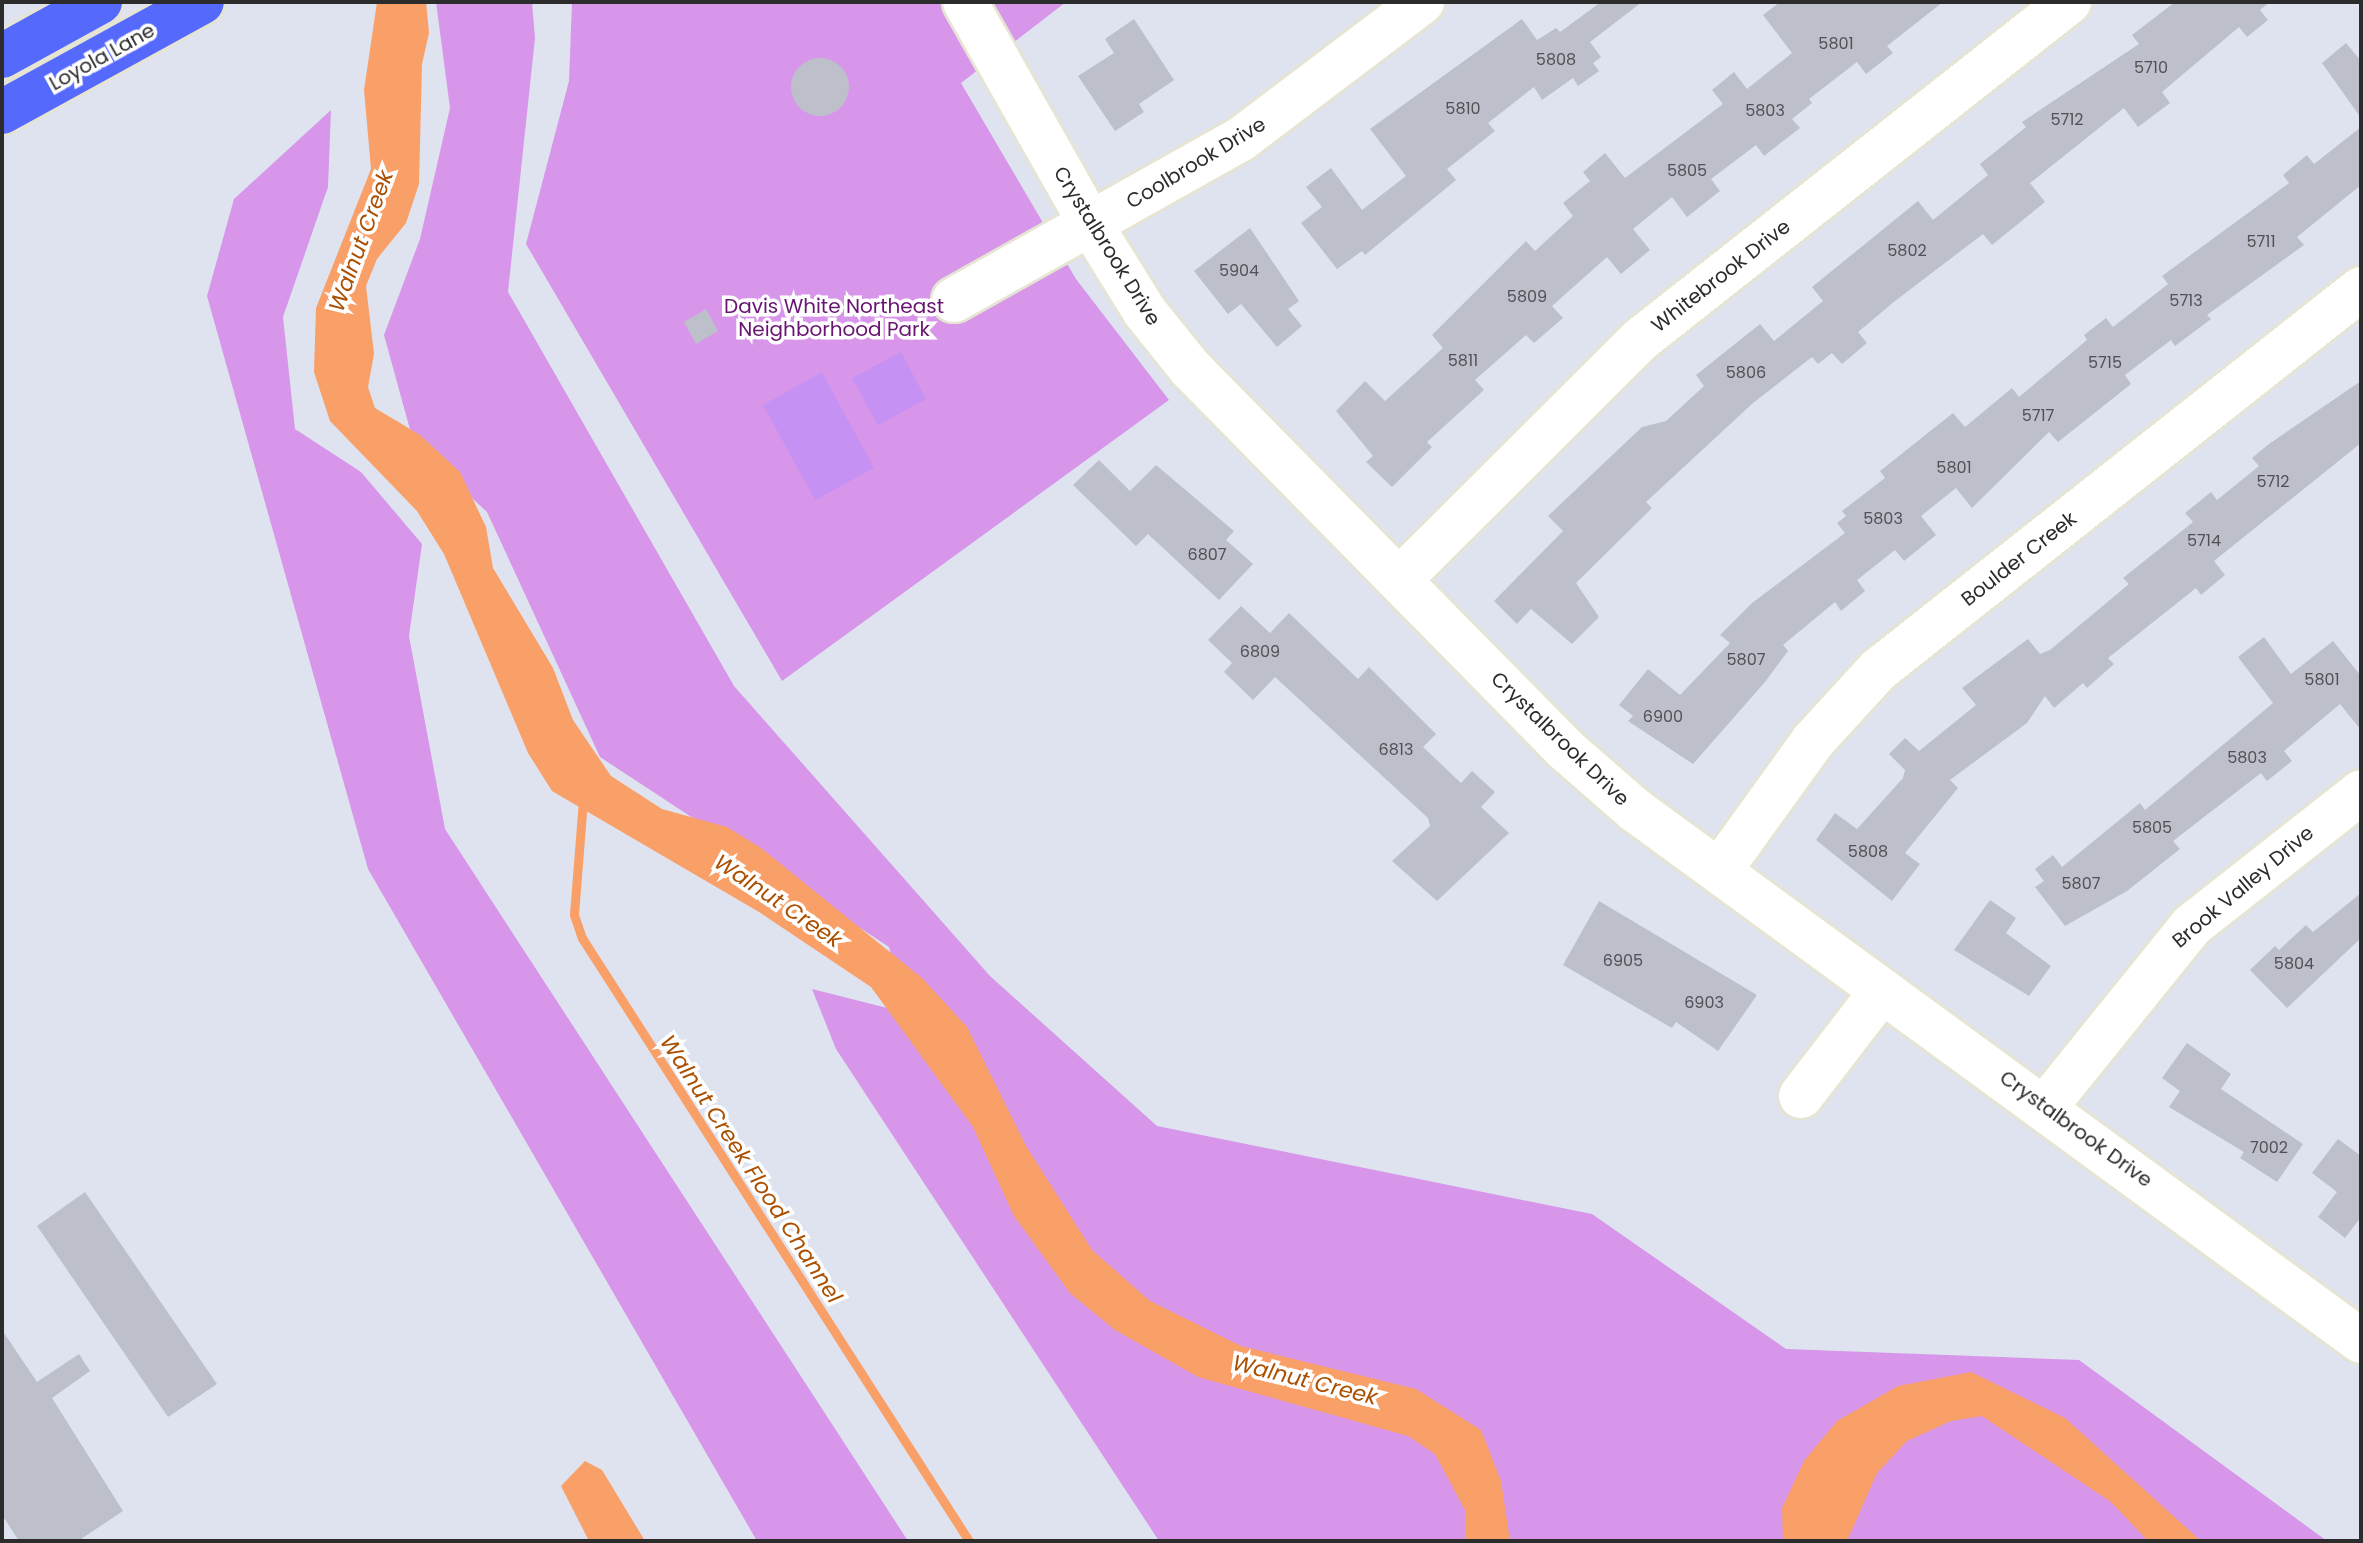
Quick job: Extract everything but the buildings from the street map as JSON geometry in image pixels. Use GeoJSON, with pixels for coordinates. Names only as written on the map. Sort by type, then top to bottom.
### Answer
{"type":"FeatureCollection","features":[{"type":"Feature","properties":{"kind":"main road"},"geometry":{"type":"LineString","coordinates":[[2,56],[100,2]]}},
{"type":"Feature","properties":{"kind":"main road","name":"Loyola Lane"},"geometry":{"type":"LineString","coordinates":[[2,112],[158,13],[202,2]]}},
{"type":"Feature","properties":{"kind":"street","name":"Crystalbrook Drive"},"geometry":{"type":"LineString","coordinates":[[965,2],[1091,225],[1145,312],[1190,368],[1565,749],[1635,810],[1882,991],[2046,1106],[2361,1341]]}},
{"type":"Feature","properties":{"kind":"street","name":"Coolbrook Drive"},"geometry":{"type":"LineString","coordinates":[[954,300],[1241,139],[1422,2]]}},
{"type":"Feature","properties":{"kind":"street","name":"Whitebrook Drive"},"geometry":{"type":"LineString","coordinates":[[1399,580],[1641,339],[2069,2]]}},
{"type":"Feature","properties":{"kind":"street","name":"Boulder Creek"},"geometry":{"type":"LineString","coordinates":[[1720,870],[1820,731],[1878,670],[2361,289]]}},
{"type":"Feature","properties":{"kind":"street","name":"Brook Valley Drive"},"geometry":{"type":"LineString","coordinates":[[2046,1106],[2191,926],[2361,792]]}},
{"type":"Feature","properties":{"kind":"street"},"geometry":{"type":"LineString","coordinates":[[1801,1096],[1882,991]]}},
{"type":"Feature","properties":{"kind":"green space"},"geometry":{"type":"Polygon","coordinates":[[[436,2],[532,2],[535,38],[508,292],[734,686],[990,976],[1157,1126],[1592,1214],[1786,1349],[2079,1360],[2327,1541],[1159,1541],[836,1049],[812,989],[907,1013],[889,947],[600,757],[487,512],[414,444],[384,335],[420,239],[450,108],[436,2]]]}},
{"type":"Feature","properties":{"kind":"green space","name":"Davis White Northeast Neighborhood Park"},"geometry":{"type":"Polygon","coordinates":[[[572,2],[1066,2],[961,83],[1076,279],[1169,400],[782,681],[526,244],[569,81],[572,2]]]}},
{"type":"Feature","properties":{"kind":"green space"},"geometry":{"type":"Polygon","coordinates":[[[331,110],[328,187],[283,317],[295,429],[361,472],[422,544],[409,636],[445,829],[908,1541],[757,1541],[368,869],[207,296],[234,199],[331,110]]]}},
{"type":"Feature","properties":{"kind":"shaded area"},"geometry":{"type":"Polygon","coordinates":[[[901,352],[926,399],[878,425],[852,378],[901,352]]]}},
{"type":"Feature","properties":{"kind":"shaded area"},"geometry":{"type":"Polygon","coordinates":[[[822,372],[874,468],[815,500],[763,405],[822,372]]]}},
{"type":"Feature","properties":{"kind":"water","name":"Walnut Creek"},"geometry":{"type":"Polygon","coordinates":[[[377,2],[426,2],[429,33],[422,64],[419,184],[406,223],[377,259],[366,286],[374,354],[368,387],[375,408],[420,435],[460,472],[486,527],[493,568],[553,668],[573,720],[611,776],[662,809],[727,827],[761,848],[922,978],[967,1027],[1026,1146],[1092,1250],[1150,1301],[1241,1346],[1416,1389],[1481,1430],[1501,1481],[1510,1541],[1466,1541],[1466,1512],[1435,1454],[1408,1436],[1198,1377],[1115,1330],[1070,1293],[1014,1216],[973,1127],[871,987],[759,912],[552,791],[528,753],[444,554],[417,511],[330,421],[314,372],[316,308],[371,169],[364,90],[377,2]]]}},
{"type":"Feature","properties":{"kind":"water"},"geometry":{"type":"Polygon","coordinates":[[[1971,1372],[2065,1418],[2201,1541],[2148,1541],[2111,1502],[1982,1416],[1951,1421],[1907,1441],[1877,1473],[1847,1541],[1783,1541],[1782,1508],[1804,1461],[1837,1421],[1898,1386],[1971,1372]]]}},
{"type":"Feature","properties":{"kind":"water"},"geometry":{"type":"Polygon","coordinates":[[[585,1461],[602,1470],[645,1541],[589,1541],[561,1486],[585,1461]]]}},
{"type":"Feature","properties":{"kind":"waterway","name":"Walnut Creek Flood Channel"},"geometry":{"type":"LineString","coordinates":[[583,800],[574,915],[582,938],[969,1541]]}}]}
